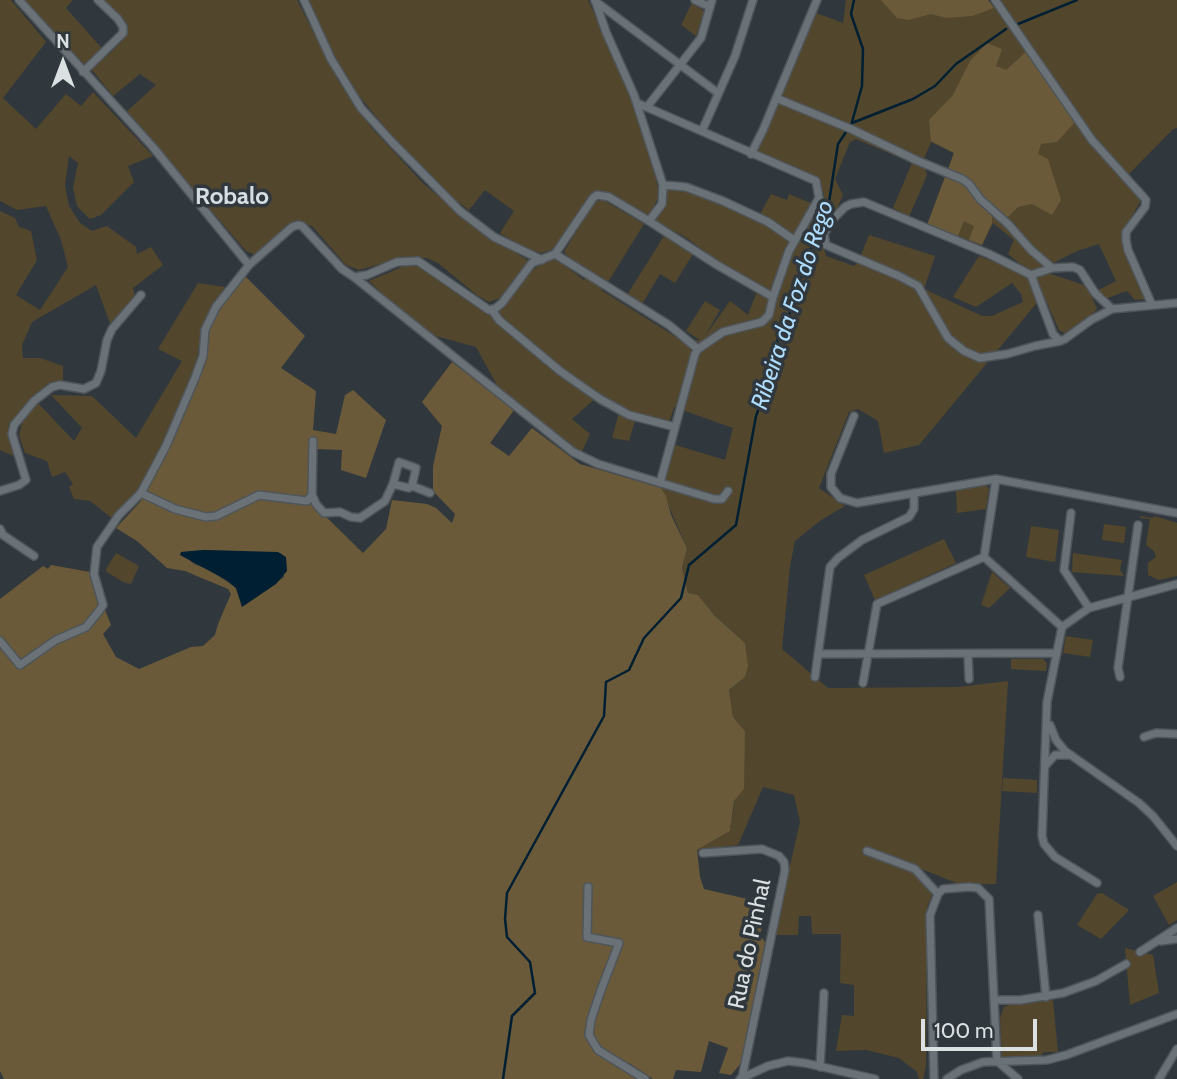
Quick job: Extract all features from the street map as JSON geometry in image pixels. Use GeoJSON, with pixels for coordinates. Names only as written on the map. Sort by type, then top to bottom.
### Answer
{"type":"FeatureCollection","features":[{"type":"Feature","properties":{"kind":"street"},"geometry":{"type":"LineString","coordinates":[[19,0],[152,146],[249,265]]}},
{"type":"Feature","properties":{"kind":"street"},"geometry":{"type":"LineString","coordinates":[[83,72],[123,33],[118,19],[98,0]]}},
{"type":"Feature","properties":{"kind":"street"},"geometry":{"type":"LineString","coordinates":[[304,0],[331,59],[362,108],[385,134],[460,211],[494,237],[542,260]]}},
{"type":"Feature","properties":{"kind":"street"},"geometry":{"type":"LineString","coordinates":[[647,107],[701,38],[711,4],[695,0]]}},
{"type":"Feature","properties":{"kind":"street"},"geometry":{"type":"LineString","coordinates":[[702,131],[741,40],[754,0]]}},
{"type":"Feature","properties":{"kind":"street"},"geometry":{"type":"LineString","coordinates":[[751,154],[817,0]]}},
{"type":"Feature","properties":{"kind":"street"},"geometry":{"type":"LineString","coordinates":[[995,0],[1092,140],[1146,200],[1145,207],[1126,232],[1126,240],[1152,305]]}},
{"type":"Feature","properties":{"kind":"street"},"geometry":{"type":"LineString","coordinates":[[595,1],[718,93]]}},
{"type":"Feature","properties":{"kind":"street"},"geometry":{"type":"LineString","coordinates":[[595,1],[637,103],[663,185],[662,204],[649,221]]}},
{"type":"Feature","properties":{"kind":"street"},"geometry":{"type":"LineString","coordinates":[[776,99],[962,179],[1052,268]]}},
{"type":"Feature","properties":{"kind":"street"},"geometry":{"type":"LineString","coordinates":[[637,103],[812,179],[818,184],[819,198],[794,240],[781,269],[769,315],[762,323],[723,332],[698,349],[688,374],[660,483]]}},
{"type":"Feature","properties":{"kind":"street"},"geometry":{"type":"LineString","coordinates":[[663,185],[686,187],[723,201],[768,222],[794,240]]}},
{"type":"Feature","properties":{"kind":"street"},"geometry":{"type":"LineString","coordinates":[[492,310],[502,303],[533,263],[555,254],[597,195],[609,197],[717,265],[773,296]]}},
{"type":"Feature","properties":{"kind":"street"},"geometry":{"type":"LineString","coordinates":[[1060,341],[1053,334],[1031,275],[989,254],[864,202],[845,207],[832,219],[824,234],[826,245],[918,286],[948,338],[973,356],[991,357],[1060,341],[1101,313],[1112,309],[1177,303]]}},
{"type":"Feature","properties":{"kind":"street"},"geometry":{"type":"LineString","coordinates":[[0,641],[20,665],[56,640],[86,627],[99,611],[103,605],[94,574],[97,547],[119,515],[141,493],[166,446],[186,403],[202,356],[205,330],[216,307],[249,265],[285,232],[298,225],[306,229],[335,262],[354,278],[573,452],[598,464],[714,499],[722,499],[728,491]]}},
{"type":"Feature","properties":{"kind":"street"},"geometry":{"type":"LineString","coordinates":[[555,254],[669,325],[698,349]]}},
{"type":"Feature","properties":{"kind":"street"},"geometry":{"type":"LineString","coordinates":[[354,278],[397,262],[418,261],[481,306],[492,310],[499,320],[560,372],[600,399],[629,415],[675,427]]}},
{"type":"Feature","properties":{"kind":"street"},"geometry":{"type":"LineString","coordinates":[[1031,275],[1052,268],[1073,267],[1080,270],[1095,293],[1112,309]]}},
{"type":"Feature","properties":{"kind":"street"},"geometry":{"type":"LineString","coordinates":[[0,491],[26,480],[12,434],[14,425],[34,401],[52,387],[60,385],[85,389],[96,383],[112,329],[141,295]]}},
{"type":"Feature","properties":{"kind":"street"},"geometry":{"type":"LineString","coordinates":[[854,416],[831,474],[831,487],[840,498],[857,503],[996,479],[1177,513]]}},
{"type":"Feature","properties":{"kind":"street"},"geometry":{"type":"LineString","coordinates":[[313,442],[312,495],[324,513],[340,512],[360,518],[385,501],[399,462],[416,468],[412,486],[430,493]]}},
{"type":"Feature","properties":{"kind":"street"},"geometry":{"type":"LineString","coordinates":[[984,557],[996,479]]}},
{"type":"Feature","properties":{"kind":"street"},"geometry":{"type":"LineString","coordinates":[[393,484],[409,488]]}},
{"type":"Feature","properties":{"kind":"street"},"geometry":{"type":"LineString","coordinates":[[141,493],[174,509],[206,517],[216,516],[259,495],[302,502],[312,495]]}},
{"type":"Feature","properties":{"kind":"street"},"geometry":{"type":"LineString","coordinates":[[815,677],[830,566],[862,540],[911,516],[914,493]]}},
{"type":"Feature","properties":{"kind":"street"},"geometry":{"type":"LineString","coordinates":[[1071,513],[1064,570],[1089,608]]}},
{"type":"Feature","properties":{"kind":"street"},"geometry":{"type":"LineString","coordinates":[[1120,677],[1118,668],[1138,524]]}},
{"type":"Feature","properties":{"kind":"street"},"geometry":{"type":"LineString","coordinates":[[0,529],[34,556]]}},
{"type":"Feature","properties":{"kind":"street"},"geometry":{"type":"LineString","coordinates":[[984,557],[1062,627]]}},
{"type":"Feature","properties":{"kind":"street"},"geometry":{"type":"LineString","coordinates":[[863,684],[877,604],[984,557]]}},
{"type":"Feature","properties":{"kind":"street"},"geometry":{"type":"LineString","coordinates":[[1097,883],[1055,857],[1044,844],[1041,827],[1047,702],[1062,627],[1089,608],[1177,584]]}},
{"type":"Feature","properties":{"kind":"street"},"geometry":{"type":"LineString","coordinates":[[818,654],[1057,653]]}},
{"type":"Feature","properties":{"kind":"street"},"geometry":{"type":"LineString","coordinates":[[968,654],[969,679]]}},
{"type":"Feature","properties":{"kind":"street"},"geometry":{"type":"LineString","coordinates":[[1048,717],[1056,740],[1072,755],[1139,803],[1177,846]]}},
{"type":"Feature","properties":{"kind":"street"},"geometry":{"type":"LineString","coordinates":[[1144,737],[1152,733],[1177,734]]}},
{"type":"Feature","properties":{"kind":"street"},"geometry":{"type":"LineString","coordinates":[[1045,769],[1055,755],[1072,755]]}},
{"type":"Feature","properties":{"kind":"street"},"geometry":{"type":"LineString","coordinates":[[1165,830],[1177,838]]}},
{"type":"Feature","properties":{"kind":"street","name":"Rua do Pinhal"},"geometry":{"type":"LineString","coordinates":[[702,853],[762,849],[784,862],[785,870],[740,1078]]}},
{"type":"Feature","properties":{"kind":"street"},"geometry":{"type":"LineString","coordinates":[[867,851],[915,869],[938,894]]}},
{"type":"Feature","properties":{"kind":"street"},"geometry":{"type":"LineString","coordinates":[[588,887],[587,937],[619,943],[629,939]]}},
{"type":"Feature","properties":{"kind":"street"},"geometry":{"type":"LineString","coordinates":[[934,1079],[930,915],[938,894],[954,887],[978,888],[989,899],[997,1061],[1018,1079]]}},
{"type":"Feature","properties":{"kind":"street"},"geometry":{"type":"LineString","coordinates":[[1038,915],[1045,997]]}},
{"type":"Feature","properties":{"kind":"street"},"geometry":{"type":"LineString","coordinates":[[1140,952],[1177,928]]}},
{"type":"Feature","properties":{"kind":"street"},"geometry":{"type":"LineString","coordinates":[[1153,944],[1177,939]]}},
{"type":"Feature","properties":{"kind":"street"},"geometry":{"type":"LineString","coordinates":[[619,943],[601,990],[589,1035],[598,1050],[645,1079]]}},
{"type":"Feature","properties":{"kind":"street"},"geometry":{"type":"LineString","coordinates":[[994,1000],[1045,997],[1081,987],[1126,964]]}},
{"type":"Feature","properties":{"kind":"street"},"geometry":{"type":"LineString","coordinates":[[820,1067],[824,993]]}},
{"type":"Feature","properties":{"kind":"street"},"geometry":{"type":"LineString","coordinates":[[947,1079],[974,1065],[1066,1055],[1177,1014]]}},
{"type":"Feature","properties":{"kind":"street"},"geometry":{"type":"LineString","coordinates":[[1159,1079],[1177,1049]]}},
{"type":"Feature","properties":{"kind":"street","name":"Rua do Pinhal"},"geometry":{"type":"LineString","coordinates":[[740,1078],[780,1062],[797,1062],[875,1079]]}},
{"type":"Feature","properties":{"kind":"shaded area"},"geometry":{"type":"Polygon","coordinates":[[[0,0],[11,0],[46,42],[3,98],[36,129],[66,94],[81,106],[93,92],[153,156],[128,166],[134,182],[101,215],[90,219],[77,206],[73,188],[78,163],[69,156],[65,185],[69,206],[80,223],[92,231],[107,226],[136,247],[137,254],[151,247],[163,265],[133,288],[135,297],[111,326],[96,285],[32,322],[22,345],[23,358],[40,358],[63,366],[63,381],[48,383],[9,423],[8,432],[16,457],[0,450],[0,211],[15,218],[19,227],[31,231],[37,260],[16,295],[40,310],[68,267],[61,240],[46,206],[17,210],[0,201],[0,0]]]}},
{"type":"Feature","properties":{"kind":"shaded area"},"geometry":{"type":"Polygon","coordinates":[[[24,0],[73,0],[66,8],[108,55],[122,41],[125,29],[104,0],[297,0],[338,80],[370,126],[423,183],[477,229],[529,261],[500,298],[489,302],[438,263],[427,258],[406,257],[359,270],[346,265],[312,226],[299,223],[255,255],[246,251],[126,112],[156,85],[140,74],[113,96],[93,71],[66,47],[24,0]]]}},
{"type":"Feature","properties":{"kind":"shaded area"},"geometry":{"type":"Polygon","coordinates":[[[307,0],[588,0],[627,84],[653,163],[659,195],[652,212],[646,215],[597,192],[589,196],[557,248],[541,253],[520,246],[500,233],[514,211],[485,190],[469,210],[446,193],[399,144],[349,84],[307,0]]]}},
{"type":"Feature","properties":{"kind":"shaded area"},"geometry":{"type":"Polygon","coordinates":[[[846,0],[988,0],[1033,56],[1116,171],[1141,200],[1124,230],[1147,299],[1135,300],[1127,291],[1105,299],[1096,291],[1116,281],[1099,244],[1077,251],[1045,267],[1051,274],[1087,286],[1097,309],[1076,330],[1066,334],[1059,330],[1035,276],[1008,254],[1014,240],[993,223],[982,245],[927,225],[954,153],[931,142],[923,161],[927,175],[909,217],[893,208],[912,163],[856,139],[850,142],[835,179],[843,195],[822,242],[826,256],[854,266],[869,235],[935,256],[924,289],[982,316],[992,316],[1023,302],[1021,294],[1012,283],[976,307],[953,297],[979,256],[1025,274],[1040,299],[919,445],[884,453],[878,421],[858,409],[849,412],[819,488],[845,506],[821,520],[795,541],[790,566],[782,649],[828,688],[959,687],[1008,681],[996,884],[959,884],[866,847],[863,853],[916,873],[932,895],[927,908],[926,1066],[923,1079],[919,1079],[917,1072],[899,1058],[866,1050],[836,1051],[842,1015],[854,1016],[854,985],[840,983],[841,934],[812,934],[811,916],[799,916],[798,935],[774,935],[800,822],[794,795],[763,787],[738,845],[697,850],[730,831],[745,731],[733,717],[729,690],[745,677],[745,643],[715,616],[698,595],[688,593],[682,568],[687,548],[661,488],[672,444],[725,460],[733,428],[674,407],[669,423],[637,414],[629,441],[612,438],[620,409],[597,397],[572,419],[590,434],[581,454],[563,444],[497,385],[476,347],[436,336],[403,313],[369,281],[409,264],[430,270],[489,309],[502,304],[525,275],[546,261],[556,259],[584,280],[592,272],[574,262],[564,252],[594,201],[605,201],[644,224],[601,290],[684,342],[700,340],[686,331],[705,301],[720,310],[705,336],[730,301],[748,315],[759,286],[717,261],[687,238],[655,221],[667,200],[663,179],[758,218],[771,194],[787,200],[789,194],[818,206],[824,195],[820,182],[755,154],[816,13],[843,23],[846,0]]]}},
{"type":"Feature","properties":{"kind":"shaded area"},"geometry":{"type":"Polygon","coordinates":[[[881,0],[988,0],[994,8],[972,16],[946,18],[931,14],[909,20],[897,18],[881,0]]]}},
{"type":"Feature","properties":{"kind":"shaded area"},"geometry":{"type":"Polygon","coordinates":[[[999,0],[1177,0],[1177,128],[1128,175],[1095,140],[999,0]]]}},
{"type":"Feature","properties":{"kind":"shaded area"},"geometry":{"type":"Polygon","coordinates":[[[692,3],[704,11],[696,36],[681,25],[692,3]]]}},
{"type":"Feature","properties":{"kind":"shaded area"},"geometry":{"type":"Polygon","coordinates":[[[987,43],[1002,49],[996,66],[1006,70],[1028,50],[1076,121],[1057,142],[1041,144],[1038,154],[1048,159],[1061,200],[1052,215],[1032,204],[1018,207],[1008,217],[992,215],[992,223],[982,245],[969,240],[974,226],[964,221],[958,236],[927,225],[954,153],[931,141],[929,120],[953,95],[970,61],[987,43]]]}},
{"type":"Feature","properties":{"kind":"shaded area"},"geometry":{"type":"Polygon","coordinates":[[[664,236],[693,254],[675,283],[660,274],[642,304],[627,295],[664,236]]]}},
{"type":"Feature","properties":{"kind":"shaded area"},"geometry":{"type":"Polygon","coordinates":[[[245,276],[305,336],[281,368],[316,391],[313,430],[336,434],[345,395],[353,390],[386,420],[366,478],[341,470],[342,450],[316,449],[313,504],[363,553],[386,529],[392,500],[427,504],[436,508],[452,523],[455,514],[433,491],[433,466],[442,426],[422,402],[452,362],[514,410],[490,443],[509,456],[532,428],[580,464],[661,488],[687,548],[682,568],[688,593],[698,595],[715,616],[745,643],[748,666],[745,677],[729,690],[733,717],[745,731],[744,789],[734,801],[730,831],[697,850],[704,889],[769,904],[760,935],[765,942],[742,1062],[731,1075],[719,1073],[728,1048],[709,1041],[701,1072],[676,1070],[673,1079],[653,1079],[629,1063],[624,1070],[637,1079],[4,1079],[0,1071],[0,599],[43,566],[48,569],[51,565],[90,572],[111,625],[103,634],[116,657],[139,669],[191,647],[203,646],[215,635],[231,594],[228,589],[185,571],[167,568],[137,541],[116,528],[140,502],[159,469],[203,370],[210,329],[219,308],[245,276]],[[204,550],[181,552],[194,564],[212,571],[236,588],[243,606],[284,577],[281,553],[204,550]]]}},
{"type":"Feature","properties":{"kind":"shaded area"},"geometry":{"type":"Polygon","coordinates":[[[198,283],[225,287],[201,328],[196,368],[165,444],[134,497],[113,519],[90,501],[74,499],[69,487],[73,484],[65,472],[52,477],[47,461],[25,453],[19,435],[22,423],[36,401],[74,441],[82,428],[51,395],[92,396],[136,438],[182,361],[158,349],[198,283]]]}},
{"type":"Feature","properties":{"kind":"shaded area"},"geometry":{"type":"Polygon","coordinates":[[[984,485],[989,488],[986,509],[957,513],[956,490],[984,485]]]}},
{"type":"Feature","properties":{"kind":"shaded area"},"geometry":{"type":"Polygon","coordinates":[[[1140,516],[1154,516],[1177,523],[1177,576],[1159,580],[1148,575],[1148,563],[1156,557],[1154,551],[1146,545],[1150,519],[1140,516]]]}},
{"type":"Feature","properties":{"kind":"shaded area"},"geometry":{"type":"Polygon","coordinates":[[[1104,524],[1126,527],[1124,543],[1102,540],[1104,524]]]}},
{"type":"Feature","properties":{"kind":"shaded area"},"geometry":{"type":"Polygon","coordinates":[[[1031,526],[1059,530],[1055,562],[1026,557],[1031,526]]]}},
{"type":"Feature","properties":{"kind":"shaded area"},"geometry":{"type":"Polygon","coordinates":[[[944,539],[956,563],[875,600],[864,575],[944,539]]]}},
{"type":"Feature","properties":{"kind":"shaded area"},"geometry":{"type":"Polygon","coordinates":[[[116,553],[139,566],[131,584],[107,572],[106,569],[116,553]]]}},
{"type":"Feature","properties":{"kind":"shaded area"},"geometry":{"type":"Polygon","coordinates":[[[1073,553],[1122,560],[1120,570],[1124,576],[1072,572],[1073,553]]]}},
{"type":"Feature","properties":{"kind":"shaded area"},"geometry":{"type":"Polygon","coordinates":[[[992,572],[1010,588],[989,608],[981,605],[992,572]]]}},
{"type":"Feature","properties":{"kind":"shaded area"},"geometry":{"type":"Polygon","coordinates":[[[1066,636],[1093,640],[1090,657],[1063,653],[1066,636]]]}},
{"type":"Feature","properties":{"kind":"shaded area"},"geometry":{"type":"Polygon","coordinates":[[[1011,659],[1043,659],[1047,663],[1046,671],[1011,669],[1011,659]]]}},
{"type":"Feature","properties":{"kind":"shaded area"},"geometry":{"type":"Polygon","coordinates":[[[1003,778],[1037,780],[1037,793],[1002,791],[1003,778]]]}},
{"type":"Feature","properties":{"kind":"shaded area"},"geometry":{"type":"Polygon","coordinates":[[[1177,882],[1177,920],[1169,925],[1153,896],[1177,882]]]}},
{"type":"Feature","properties":{"kind":"shaded area"},"geometry":{"type":"Polygon","coordinates":[[[1102,893],[1129,910],[1101,939],[1077,925],[1097,894],[1102,893]]]}},
{"type":"Feature","properties":{"kind":"shaded area"},"geometry":{"type":"Polygon","coordinates":[[[1125,948],[1153,955],[1159,993],[1130,1005],[1125,948]]]}},
{"type":"Feature","properties":{"kind":"shaded area"},"geometry":{"type":"Polygon","coordinates":[[[1053,1000],[1058,1052],[1044,1052],[1040,1056],[1002,1057],[1000,1018],[1004,1007],[1053,1000]]]}},
{"type":"Feature","properties":{"kind":"water"},"geometry":{"type":"Polygon","coordinates":[[[181,552],[278,552],[286,557],[287,571],[276,584],[242,607],[236,588],[228,581],[180,555],[181,552]]]}},
{"type":"Feature","properties":{"kind":"waterway"},"geometry":{"type":"LineString","coordinates":[[852,122],[862,86],[863,49],[851,14],[854,0]]}},
{"type":"Feature","properties":{"kind":"waterway","name":"Ribeira da Foz do Rego"},"geometry":{"type":"LineString","coordinates":[[1018,24],[1077,0]]}},
{"type":"Feature","properties":{"kind":"waterway","name":"Ribeira da Foz do Rego"},"geometry":{"type":"LineString","coordinates":[[503,1079],[512,1016],[535,993],[530,962],[507,937],[507,893],[604,716],[606,682],[629,670],[644,638],[681,598],[689,565],[736,525],[756,416],[772,375],[778,338],[795,302],[804,263],[827,215],[838,144],[852,123],[913,99],[935,86],[956,64],[1006,29]]}},
{"type":"Feature","properties":{"kind":"district","name":"Robalo"},"geometry":{"type":"Point","coordinates":[232,197]}}]}
